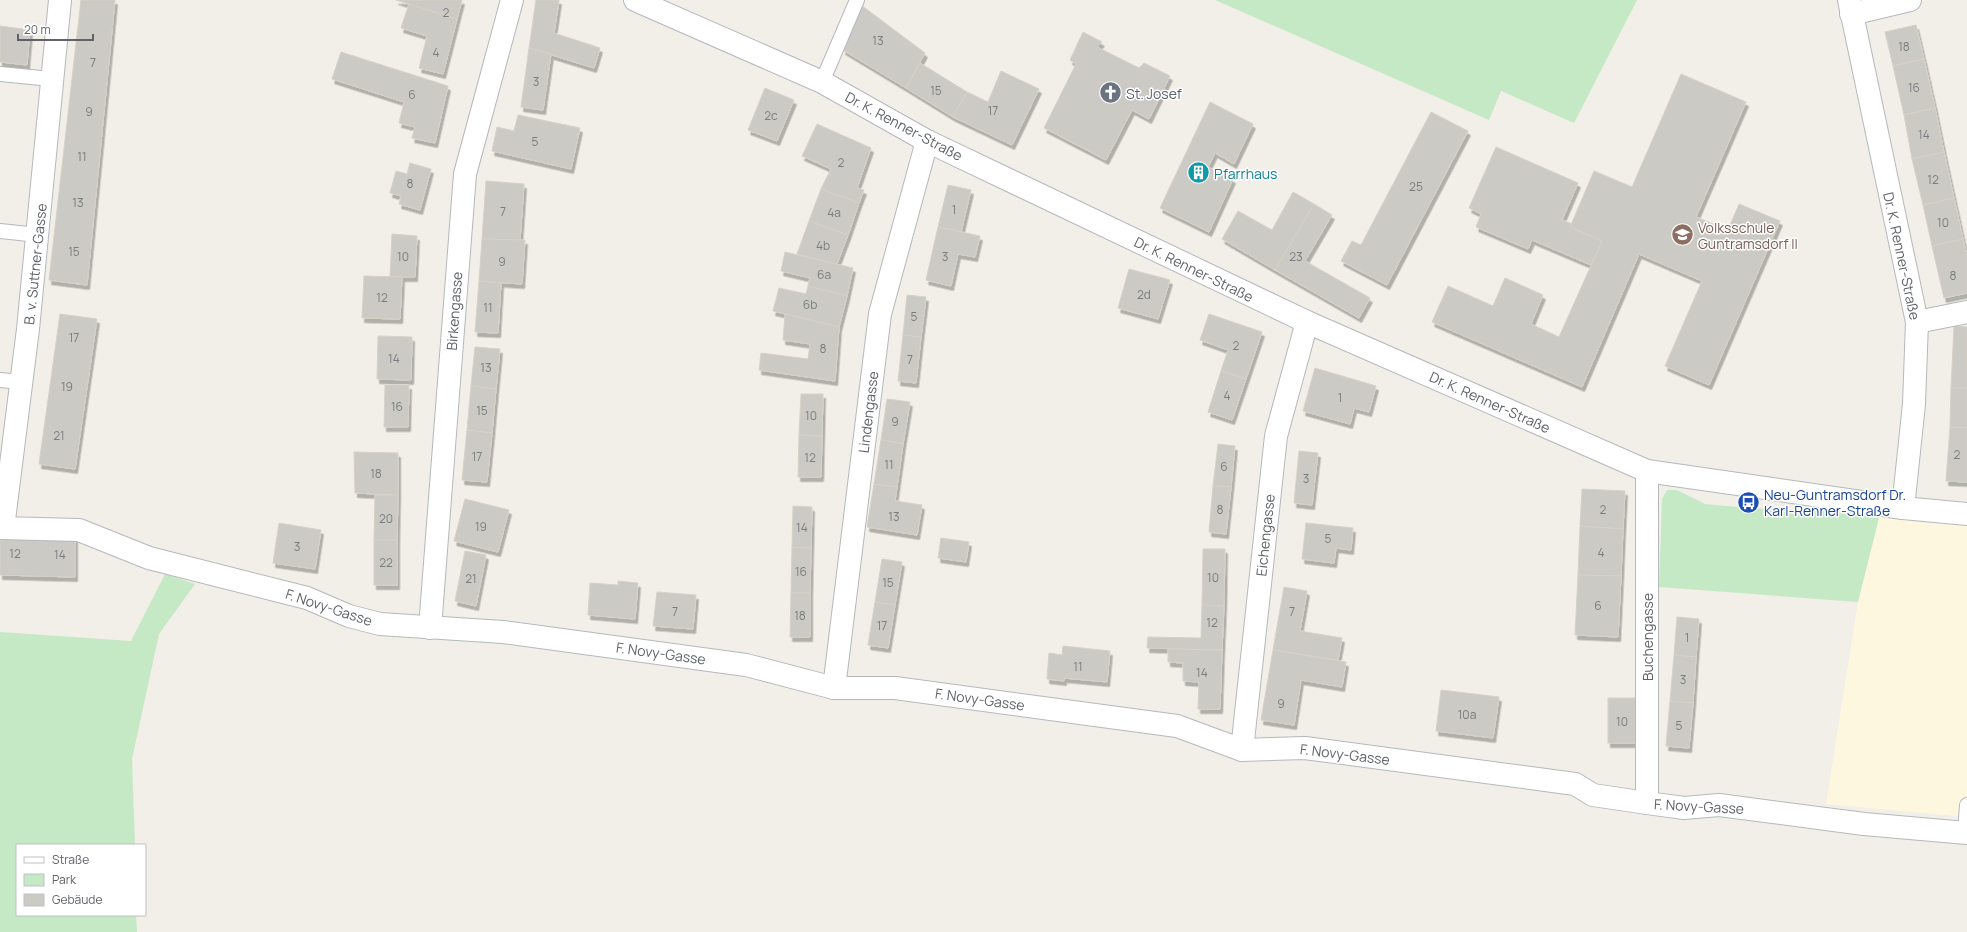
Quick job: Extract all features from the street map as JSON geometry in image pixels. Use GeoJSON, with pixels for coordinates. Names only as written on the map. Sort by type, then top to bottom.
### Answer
{"type":"FeatureCollection","features":[{"type":"Feature","properties":{"kind":"street","name":"B. v. Suttner-Gasse"},"geometry":{"type":"LineString","coordinates":[[1,528],[10,381],[38,235],[51,79],[60,0]]}},
{"type":"Feature","properties":{"kind":"street","name":"Birkengasse"},"geometry":{"type":"LineString","coordinates":[[430,628],[465,174],[512,0]]}},
{"type":"Feature","properties":{"kind":"street","name":"Dr. K. Renner-Straße"},"geometry":{"type":"LineString","coordinates":[[635,0],[822,82],[927,141],[1307,322],[1647,471],[1903,508],[1914,404],[1917,322],[1850,7]]}},
{"type":"Feature","properties":{"kind":"street"},"geometry":{"type":"LineString","coordinates":[[1850,7],[1910,0]]}},
{"type":"Feature","properties":{"kind":"street","name":"Lindengasse"},"geometry":{"type":"LineString","coordinates":[[834,688],[880,314],[927,141]]}},
{"type":"Feature","properties":{"kind":"street"},"geometry":{"type":"LineString","coordinates":[[1917,322],[1967,312]]}},
{"type":"Feature","properties":{"kind":"street","name":"Eichengasse"},"geometry":{"type":"LineString","coordinates":[[1242,750],[1276,436],[1307,322]]}},
{"type":"Feature","properties":{"kind":"street","name":"Buchengasse"},"geometry":{"type":"LineString","coordinates":[[1647,471],[1647,803]]}},
{"type":"Feature","properties":{"kind":"street"},"geometry":{"type":"LineString","coordinates":[[1903,508],[1967,514]]}},
{"type":"Feature","properties":{"kind":"street","name":"F. Novy-Gasse"},"geometry":{"type":"LineString","coordinates":[[1,528],[79,530],[149,558],[307,598],[349,616],[380,624],[504,632],[746,665],[834,688],[895,688],[1177,726],[1242,750],[1312,749],[1575,784],[1593,794],[1684,808],[1720,805],[1864,824],[1966,833]]}},
{"type":"Feature","properties":{"kind":"lane"},"geometry":{"type":"LineString","coordinates":[[822,82],[856,0]]}},
{"type":"Feature","properties":{"kind":"lane"},"geometry":{"type":"LineString","coordinates":[[0,74],[51,79]]}},
{"type":"Feature","properties":{"kind":"lane"},"geometry":{"type":"LineString","coordinates":[[0,231],[38,235]]}},
{"type":"Feature","properties":{"kind":"lane"},"geometry":{"type":"LineString","coordinates":[[1966,833],[1967,805]]}},
{"type":"Feature","properties":{"kind":"shaded area"},"geometry":{"type":"Polygon","coordinates":[[[1880,514],[1967,524],[1967,817],[1826,804],[1858,602],[1880,514]]]}},
{"type":"Feature","properties":{"kind":"green space"},"geometry":{"type":"Polygon","coordinates":[[[1215,0],[1637,0],[1574,123],[1501,91],[1489,120],[1215,0]]]}},
{"type":"Feature","properties":{"kind":"green space"},"geometry":{"type":"Polygon","coordinates":[[[1667,490],[1676,490],[1705,504],[1748,508],[1880,514],[1858,602],[1659,587],[1662,499],[1667,490]]]}},
{"type":"Feature","properties":{"kind":"green space"},"geometry":{"type":"Polygon","coordinates":[[[165,574],[195,584],[159,634],[132,759],[135,844],[16,844],[16,916],[136,916],[137,932],[0,932],[0,632],[131,641],[165,574]]]}},
{"type":"Feature","properties":{"kind":"building"},"geometry":{"type":"Polygon","coordinates":[[[81,0],[115,0],[87,285],[49,280],[81,0]]]}},
{"type":"Feature","properties":{"kind":"building"},"geometry":{"type":"Polygon","coordinates":[[[396,0],[462,0],[457,19],[396,0]]]}},
{"type":"Feature","properties":{"kind":"building"},"geometry":{"type":"Polygon","coordinates":[[[536,0],[559,0],[554,33],[600,48],[594,68],[529,48],[536,0]]]}},
{"type":"Feature","properties":{"kind":"building"},"geometry":{"type":"Polygon","coordinates":[[[409,4],[457,19],[443,74],[419,68],[427,36],[401,28],[409,4]]]}},
{"type":"Feature","properties":{"kind":"building"},"geometry":{"type":"Polygon","coordinates":[[[861,5],[925,53],[906,88],[843,50],[861,5]]]}},
{"type":"Feature","properties":{"kind":"building"},"geometry":{"type":"Polygon","coordinates":[[[1916,25],[1924,59],[1893,66],[1885,32],[1916,25]]]}},
{"type":"Feature","properties":{"kind":"building"},"geometry":{"type":"Polygon","coordinates":[[[0,26],[30,30],[27,65],[0,62],[0,26]]]}},
{"type":"Feature","properties":{"kind":"building","name":"St. Josef"},"geometry":{"type":"Polygon","coordinates":[[[1083,32],[1102,42],[1097,47],[1139,68],[1144,63],[1170,76],[1149,119],[1132,110],[1106,160],[1044,128],[1076,64],[1070,60],[1083,32]]]}},
{"type":"Feature","properties":{"kind":"building"},"geometry":{"type":"Polygon","coordinates":[[[529,48],[551,54],[543,110],[521,107],[529,48]]]}},
{"type":"Feature","properties":{"kind":"building"},"geometry":{"type":"Polygon","coordinates":[[[341,52],[448,86],[435,143],[412,138],[415,127],[399,123],[404,102],[332,79],[341,52]]]}},
{"type":"Feature","properties":{"kind":"building"},"geometry":{"type":"Polygon","coordinates":[[[1924,59],[1935,108],[1904,115],[1893,66],[1924,59]]]}},
{"type":"Feature","properties":{"kind":"building"},"geometry":{"type":"Polygon","coordinates":[[[920,63],[967,92],[953,117],[906,88],[920,63]]]}},
{"type":"Feature","properties":{"kind":"building"},"geometry":{"type":"Polygon","coordinates":[[[1001,71],[1039,89],[1012,145],[953,117],[967,92],[988,102],[1001,71]]]}},
{"type":"Feature","properties":{"kind":"building","name":"Volksschule Guntramsdorf II"},"geometry":{"type":"Polygon","coordinates":[[[1681,74],[1746,102],[1696,217],[1728,230],[1739,204],[1780,221],[1709,385],[1665,366],[1702,281],[1639,254],[1582,387],[1432,322],[1448,286],[1493,306],[1505,278],[1543,295],[1531,324],[1559,337],[1602,241],[1570,227],[1594,171],[1632,187],[1681,74]]]}},
{"type":"Feature","properties":{"kind":"building"},"geometry":{"type":"Polygon","coordinates":[[[765,88],[794,100],[777,141],[748,130],[765,88]]]}},
{"type":"Feature","properties":{"kind":"building","name":"Pfarrhaus"},"geometry":{"type":"Polygon","coordinates":[[[1210,102],[1253,124],[1234,164],[1215,153],[1208,167],[1233,179],[1209,232],[1160,208],[1210,102]]]}},
{"type":"Feature","properties":{"kind":"building"},"geometry":{"type":"Polygon","coordinates":[[[1935,108],[1944,152],[1912,159],[1904,115],[1935,108]]]}},
{"type":"Feature","properties":{"kind":"building"},"geometry":{"type":"Polygon","coordinates":[[[1431,112],[1468,131],[1387,285],[1341,261],[1352,241],[1361,245],[1431,112]]]}},
{"type":"Feature","properties":{"kind":"building"},"geometry":{"type":"Polygon","coordinates":[[[518,115],[580,128],[571,169],[492,151],[497,127],[514,131],[518,115]]]}},
{"type":"Feature","properties":{"kind":"building"},"geometry":{"type":"Polygon","coordinates":[[[817,124],[871,148],[857,188],[864,190],[859,203],[821,189],[831,169],[802,156],[817,124]]]}},
{"type":"Feature","properties":{"kind":"building"},"geometry":{"type":"Polygon","coordinates":[[[1496,147],[1578,183],[1562,220],[1572,224],[1570,227],[1602,241],[1591,265],[1532,240],[1528,249],[1476,227],[1481,214],[1469,208],[1496,147]]]}},
{"type":"Feature","properties":{"kind":"building"},"geometry":{"type":"Polygon","coordinates":[[[1944,152],[1954,198],[1923,205],[1912,159],[1944,152]]]}},
{"type":"Feature","properties":{"kind":"building"},"geometry":{"type":"Polygon","coordinates":[[[410,163],[431,169],[420,210],[399,204],[401,196],[390,193],[396,171],[407,174],[410,163]]]}},
{"type":"Feature","properties":{"kind":"building"},"geometry":{"type":"Polygon","coordinates":[[[486,181],[524,184],[520,240],[482,239],[486,181]]]}},
{"type":"Feature","properties":{"kind":"building"},"geometry":{"type":"Polygon","coordinates":[[[948,185],[971,190],[961,232],[938,227],[948,185]]]}},
{"type":"Feature","properties":{"kind":"building"},"geometry":{"type":"Polygon","coordinates":[[[821,189],[859,203],[848,235],[809,221],[821,189]]]}},
{"type":"Feature","properties":{"kind":"building"},"geometry":{"type":"Polygon","coordinates":[[[1293,192],[1314,204],[1275,270],[1222,239],[1238,211],[1272,230],[1293,192]]]}},
{"type":"Feature","properties":{"kind":"building"},"geometry":{"type":"Polygon","coordinates":[[[1954,198],[1963,239],[1932,246],[1923,205],[1954,198]]]}},
{"type":"Feature","properties":{"kind":"building"},"geometry":{"type":"Polygon","coordinates":[[[1314,204],[1332,215],[1305,261],[1370,298],[1359,318],[1275,270],[1314,204]]]}},
{"type":"Feature","properties":{"kind":"building"},"geometry":{"type":"Polygon","coordinates":[[[809,221],[848,235],[837,264],[797,254],[809,221]]]}},
{"type":"Feature","properties":{"kind":"building"},"geometry":{"type":"Polygon","coordinates":[[[938,227],[980,236],[975,257],[958,254],[951,286],[926,280],[938,227]]]}},
{"type":"Feature","properties":{"kind":"building"},"geometry":{"type":"Polygon","coordinates":[[[392,234],[417,236],[415,277],[390,277],[392,234]]]}},
{"type":"Feature","properties":{"kind":"building"},"geometry":{"type":"Polygon","coordinates":[[[482,239],[525,240],[522,284],[479,281],[482,239]]]}},
{"type":"Feature","properties":{"kind":"building"},"geometry":{"type":"Polygon","coordinates":[[[1963,239],[1967,256],[1967,293],[1944,298],[1932,246],[1963,239]]]}},
{"type":"Feature","properties":{"kind":"building"},"geometry":{"type":"Polygon","coordinates":[[[785,252],[853,268],[847,296],[808,286],[810,278],[781,271],[785,252]]]}},
{"type":"Feature","properties":{"kind":"building"},"geometry":{"type":"Polygon","coordinates":[[[1129,269],[1170,280],[1158,319],[1118,308],[1129,269]]]}},
{"type":"Feature","properties":{"kind":"building"},"geometry":{"type":"Polygon","coordinates":[[[364,276],[402,277],[400,319],[362,318],[364,276]]]}},
{"type":"Feature","properties":{"kind":"building"},"geometry":{"type":"Polygon","coordinates":[[[479,281],[501,283],[498,333],[475,332],[479,281]]]}},
{"type":"Feature","properties":{"kind":"building"},"geometry":{"type":"Polygon","coordinates":[[[808,286],[847,296],[839,327],[773,311],[779,288],[806,294],[808,286]]]}},
{"type":"Feature","properties":{"kind":"building"},"geometry":{"type":"Polygon","coordinates":[[[907,295],[926,297],[921,337],[903,335],[907,295]]]}},
{"type":"Feature","properties":{"kind":"building"},"geometry":{"type":"Polygon","coordinates":[[[60,314],[97,319],[75,469],[39,464],[60,314]]]}},
{"type":"Feature","properties":{"kind":"building"},"geometry":{"type":"Polygon","coordinates":[[[785,314],[839,327],[835,381],[759,370],[761,353],[808,359],[810,344],[783,340],[785,314]]]}},
{"type":"Feature","properties":{"kind":"building"},"geometry":{"type":"Polygon","coordinates":[[[1209,314],[1262,332],[1246,379],[1221,371],[1228,350],[1200,340],[1209,314]]]}},
{"type":"Feature","properties":{"kind":"building"},"geometry":{"type":"Polygon","coordinates":[[[1954,326],[1967,327],[1967,388],[1951,388],[1954,326]]]}},
{"type":"Feature","properties":{"kind":"building"},"geometry":{"type":"Polygon","coordinates":[[[903,335],[921,337],[916,383],[898,381],[903,335]]]}},
{"type":"Feature","properties":{"kind":"building"},"geometry":{"type":"Polygon","coordinates":[[[378,336],[412,337],[411,380],[377,379],[378,336]]]}},
{"type":"Feature","properties":{"kind":"building"},"geometry":{"type":"Polygon","coordinates":[[[475,347],[500,349],[496,389],[471,386],[475,347]]]}},
{"type":"Feature","properties":{"kind":"building"},"geometry":{"type":"Polygon","coordinates":[[[1315,368],[1376,386],[1369,412],[1354,408],[1350,424],[1303,411],[1315,368]]]}},
{"type":"Feature","properties":{"kind":"building"},"geometry":{"type":"Polygon","coordinates":[[[1221,371],[1246,379],[1232,420],[1208,412],[1221,371]]]}},
{"type":"Feature","properties":{"kind":"building"},"geometry":{"type":"Polygon","coordinates":[[[385,385],[409,385],[408,427],[384,427],[385,385]]]}},
{"type":"Feature","properties":{"kind":"building"},"geometry":{"type":"Polygon","coordinates":[[[471,386],[496,389],[492,433],[467,430],[471,386]]]}},
{"type":"Feature","properties":{"kind":"building"},"geometry":{"type":"Polygon","coordinates":[[[1951,388],[1967,388],[1967,428],[1950,427],[1951,388]]]}},
{"type":"Feature","properties":{"kind":"building"},"geometry":{"type":"Polygon","coordinates":[[[801,394],[823,394],[822,436],[799,435],[801,394]]]}},
{"type":"Feature","properties":{"kind":"building"},"geometry":{"type":"Polygon","coordinates":[[[887,399],[910,402],[903,444],[881,440],[887,399]]]}},
{"type":"Feature","properties":{"kind":"building"},"geometry":{"type":"Polygon","coordinates":[[[1950,427],[1967,428],[1967,482],[1946,481],[1950,427]]]}},
{"type":"Feature","properties":{"kind":"building"},"geometry":{"type":"Polygon","coordinates":[[[467,430],[492,433],[487,482],[462,480],[467,430]]]}},
{"type":"Feature","properties":{"kind":"building"},"geometry":{"type":"Polygon","coordinates":[[[799,435],[822,436],[821,477],[798,477],[799,435]]]}},
{"type":"Feature","properties":{"kind":"building"},"geometry":{"type":"Polygon","coordinates":[[[881,440],[903,444],[897,487],[874,484],[881,440]]]}},
{"type":"Feature","properties":{"kind":"building"},"geometry":{"type":"Polygon","coordinates":[[[1218,444],[1235,446],[1231,487],[1213,486],[1218,444]]]}},
{"type":"Feature","properties":{"kind":"building"},"geometry":{"type":"Polygon","coordinates":[[[1299,451],[1318,453],[1312,505],[1294,503],[1299,451]]]}},
{"type":"Feature","properties":{"kind":"building"},"geometry":{"type":"Polygon","coordinates":[[[354,452],[398,453],[398,495],[355,493],[354,452]]]}},
{"type":"Feature","properties":{"kind":"building"},"geometry":{"type":"Polygon","coordinates":[[[874,484],[897,487],[895,501],[922,505],[917,535],[867,527],[874,484]]]}},
{"type":"Feature","properties":{"kind":"building"},"geometry":{"type":"Polygon","coordinates":[[[1213,486],[1231,487],[1226,534],[1209,532],[1213,486]]]}},
{"type":"Feature","properties":{"kind":"building"},"geometry":{"type":"Polygon","coordinates":[[[1582,489],[1625,491],[1623,529],[1580,526],[1582,489]]]}},
{"type":"Feature","properties":{"kind":"building"},"geometry":{"type":"Polygon","coordinates":[[[375,495],[398,495],[397,540],[374,540],[375,495]]]}},
{"type":"Feature","properties":{"kind":"building"},"geometry":{"type":"Polygon","coordinates":[[[465,499],[509,510],[498,552],[454,541],[465,499]]]}},
{"type":"Feature","properties":{"kind":"building"},"geometry":{"type":"Polygon","coordinates":[[[793,506],[812,507],[811,548],[792,547],[793,506]]]}},
{"type":"Feature","properties":{"kind":"building"},"geometry":{"type":"Polygon","coordinates":[[[279,523],[321,530],[315,569],[273,563],[279,523]]]}},
{"type":"Feature","properties":{"kind":"building"},"geometry":{"type":"Polygon","coordinates":[[[1306,523],[1353,528],[1351,550],[1336,548],[1334,563],[1302,559],[1306,523]]]}},
{"type":"Feature","properties":{"kind":"building"},"geometry":{"type":"Polygon","coordinates":[[[1580,526],[1623,529],[1621,576],[1578,575],[1580,526]]]}},
{"type":"Feature","properties":{"kind":"building"},"geometry":{"type":"Polygon","coordinates":[[[0,537],[75,538],[75,577],[0,575],[0,537]]]}},
{"type":"Feature","properties":{"kind":"building"},"geometry":{"type":"Polygon","coordinates":[[[941,538],[969,542],[966,562],[938,558],[941,538]]]}},
{"type":"Feature","properties":{"kind":"building"},"geometry":{"type":"Polygon","coordinates":[[[374,540],[397,540],[397,585],[374,585],[374,540]]]}},
{"type":"Feature","properties":{"kind":"building"},"geometry":{"type":"Polygon","coordinates":[[[792,547],[811,548],[810,593],[791,593],[792,547]]]}},
{"type":"Feature","properties":{"kind":"building"},"geometry":{"type":"Polygon","coordinates":[[[1203,549],[1225,549],[1224,606],[1202,605],[1203,549]]]}},
{"type":"Feature","properties":{"kind":"building"},"geometry":{"type":"Polygon","coordinates":[[[465,551],[486,555],[476,606],[455,601],[465,551]]]}},
{"type":"Feature","properties":{"kind":"building"},"geometry":{"type":"Polygon","coordinates":[[[882,559],[902,562],[895,605],[875,602],[882,559]]]}},
{"type":"Feature","properties":{"kind":"building"},"geometry":{"type":"Polygon","coordinates":[[[1578,575],[1621,576],[1618,637],[1575,635],[1578,575]]]}},
{"type":"Feature","properties":{"kind":"building"},"geometry":{"type":"Polygon","coordinates":[[[618,581],[638,583],[635,619],[588,615],[590,583],[618,585],[618,581]]]}},
{"type":"Feature","properties":{"kind":"building"},"geometry":{"type":"Polygon","coordinates":[[[1284,587],[1307,591],[1300,631],[1342,638],[1338,660],[1273,650],[1284,587]]]}},
{"type":"Feature","properties":{"kind":"building"},"geometry":{"type":"Polygon","coordinates":[[[657,592],[696,595],[693,629],[653,626],[657,592]]]}},
{"type":"Feature","properties":{"kind":"building"},"geometry":{"type":"Polygon","coordinates":[[[791,593],[810,593],[810,637],[790,637],[791,593]]]}},
{"type":"Feature","properties":{"kind":"building"},"geometry":{"type":"Polygon","coordinates":[[[875,602],[895,605],[888,648],[868,645],[875,602]]]}},
{"type":"Feature","properties":{"kind":"building"},"geometry":{"type":"Polygon","coordinates":[[[1202,605],[1224,606],[1222,650],[1147,648],[1148,637],[1201,638],[1202,605]]]}},
{"type":"Feature","properties":{"kind":"building"},"geometry":{"type":"Polygon","coordinates":[[[1677,617],[1699,619],[1696,657],[1674,655],[1677,617]]]}},
{"type":"Feature","properties":{"kind":"building"},"geometry":{"type":"Polygon","coordinates":[[[1063,646],[1110,651],[1107,682],[1064,678],[1064,681],[1047,679],[1049,653],[1062,655],[1063,646]]]}},
{"type":"Feature","properties":{"kind":"building"},"geometry":{"type":"Polygon","coordinates":[[[1168,649],[1222,650],[1220,709],[1198,709],[1199,682],[1183,681],[1183,663],[1168,662],[1168,649]]]}},
{"type":"Feature","properties":{"kind":"building"},"geometry":{"type":"Polygon","coordinates":[[[1273,650],[1346,662],[1342,687],[1301,680],[1294,725],[1261,720],[1273,650]]]}},
{"type":"Feature","properties":{"kind":"building"},"geometry":{"type":"Polygon","coordinates":[[[1674,655],[1696,657],[1693,703],[1670,701],[1674,655]]]}},
{"type":"Feature","properties":{"kind":"building"},"geometry":{"type":"Polygon","coordinates":[[[1441,690],[1499,697],[1493,738],[1436,731],[1441,690]]]}},
{"type":"Feature","properties":{"kind":"building"},"geometry":{"type":"Polygon","coordinates":[[[1608,698],[1635,698],[1635,743],[1608,743],[1608,698]]]}},
{"type":"Feature","properties":{"kind":"building"},"geometry":{"type":"Polygon","coordinates":[[[1670,701],[1693,703],[1689,748],[1666,746],[1670,701]]]}},
{"type":"Feature","properties":{"kind":"place","name":"St. Josef"},"geometry":{"type":"Point","coordinates":[1111,93]}},
{"type":"Feature","properties":{"kind":"place","name":"Pfarrhaus"},"geometry":{"type":"Point","coordinates":[1199,173]}},
{"type":"Feature","properties":{"kind":"place","name":"Volksschule Guntramsdorf II"},"geometry":{"type":"Point","coordinates":[1682,235]}},
{"type":"Feature","properties":{"kind":"place","name":"Neu-Guntramsdorf Dr. Karl-Renner-Straße"},"geometry":{"type":"Point","coordinates":[1748,502]}}]}
